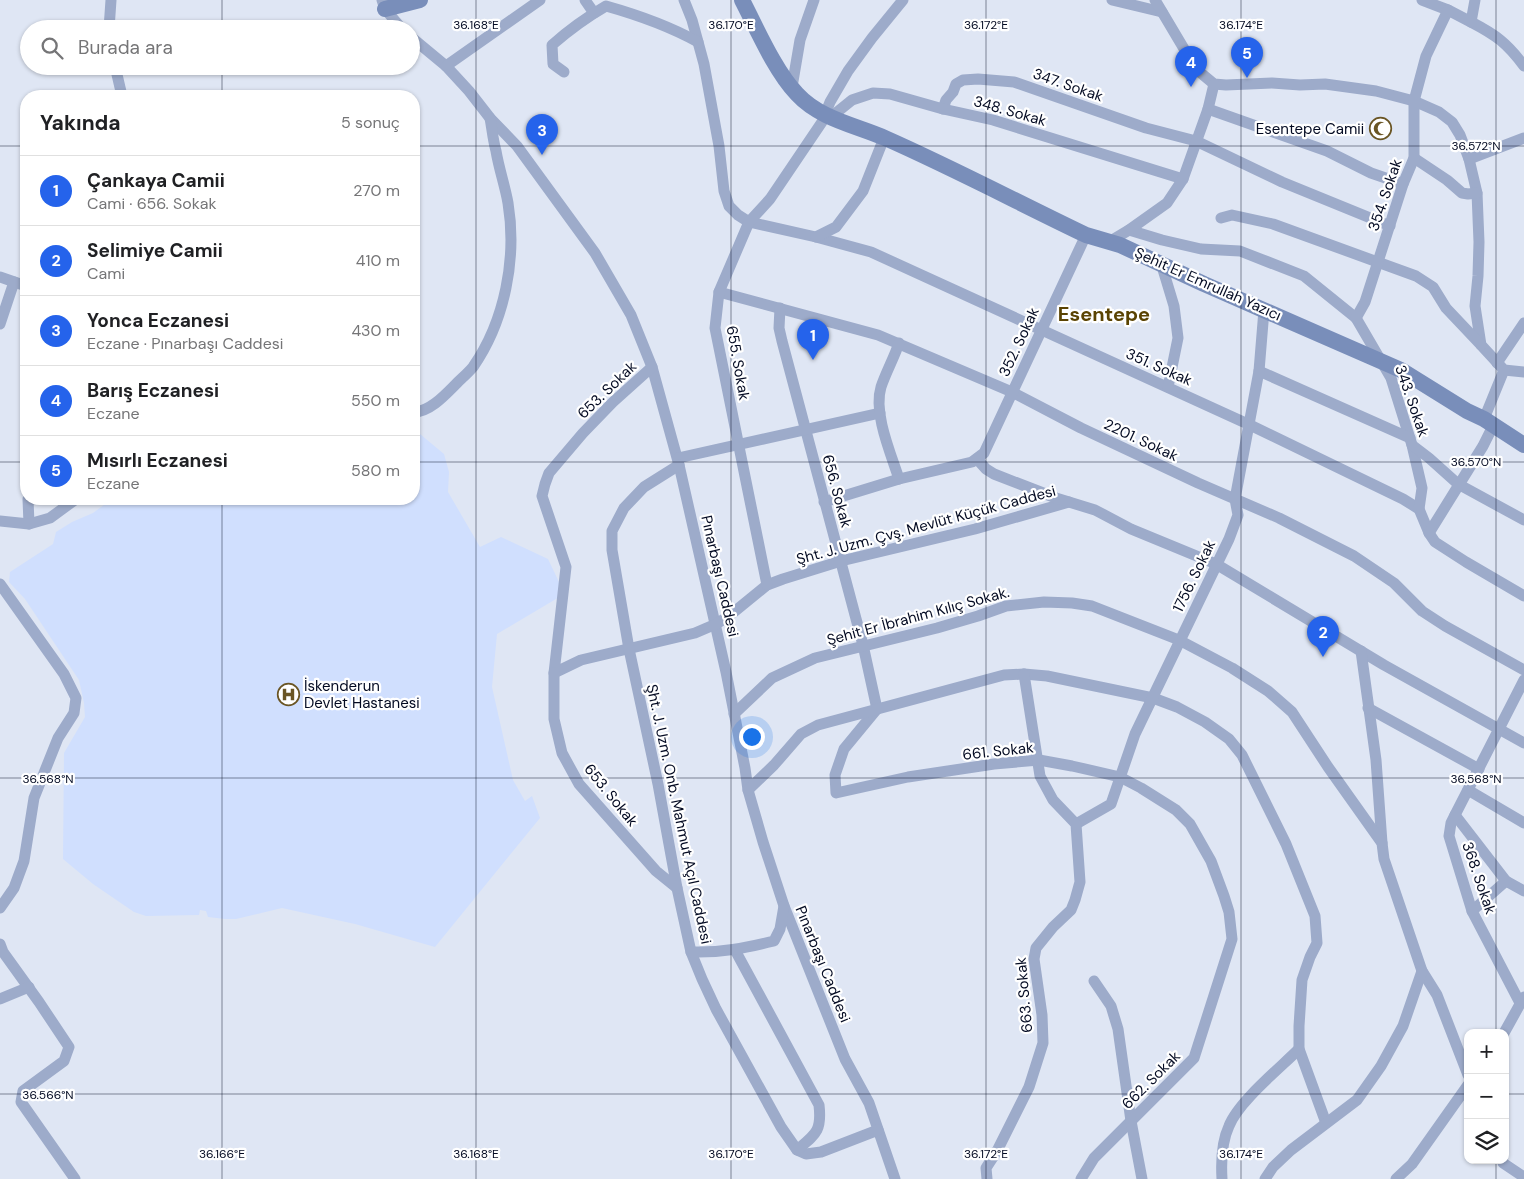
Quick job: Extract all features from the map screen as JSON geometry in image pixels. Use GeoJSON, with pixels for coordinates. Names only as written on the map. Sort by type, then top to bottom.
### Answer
{"type":"FeatureCollection","features":[{"type":"Feature","properties":{"kind":"street"},"geometry":{"type":"LineString","coordinates":[[110,20],[112,0]]}},
{"type":"Feature","properties":{"kind":"street"},"geometry":{"type":"LineString","coordinates":[[383,4],[420,0]]}},
{"type":"Feature","properties":{"kind":"street"},"geometry":{"type":"LineString","coordinates":[[446,66],[540,0]]}},
{"type":"Feature","properties":{"kind":"street"},"geometry":{"type":"LineString","coordinates":[[585,0],[594,13]]}},
{"type":"Feature","properties":{"kind":"street"},"geometry":{"type":"LineString","coordinates":[[684,0],[692,20],[704,64],[719,146],[724,191],[730,206],[738,215],[749,222]]}},
{"type":"Feature","properties":{"kind":"street","name":"Şehit Er Emrullah Yazıcı"},"geometry":{"type":"LineString","coordinates":[[742,0],[771,55],[792,87],[813,108],[828,116],[884,138],[1086,235],[1161,263],[1401,370],[1524,445]]}},
{"type":"Feature","properties":{"kind":"street"},"geometry":{"type":"LineString","coordinates":[[792,87],[800,40],[814,0]]}},
{"type":"Feature","properties":{"kind":"street"},"geometry":{"type":"LineString","coordinates":[[1112,0],[1162,12]]}},
{"type":"Feature","properties":{"kind":"street"},"geometry":{"type":"LineString","coordinates":[[1155,0],[1196,69],[1214,84],[1325,84],[1376,91],[1414,101],[1439,112],[1452,122],[1460,134],[1469,159],[1477,193],[1478,276],[1475,306],[1480,345]]}},
{"type":"Feature","properties":{"kind":"street"},"geometry":{"type":"LineString","coordinates":[[1422,0],[1448,10],[1493,34],[1512,49],[1524,66]]}},
{"type":"Feature","properties":{"kind":"street"},"geometry":{"type":"LineString","coordinates":[[1471,22],[1475,0]]}},
{"type":"Feature","properties":{"kind":"street"},"geometry":{"type":"LineString","coordinates":[[828,116],[830,102],[848,71],[902,1]]}},
{"type":"Feature","properties":{"kind":"street"},"geometry":{"type":"LineString","coordinates":[[383,4],[395,20]]}},
{"type":"Feature","properties":{"kind":"street"},"geometry":{"type":"LineString","coordinates":[[564,72],[553,64],[552,45],[566,33],[606,6],[675,30],[698,42]]}},
{"type":"Feature","properties":{"kind":"street","name":"354. Sokak"},"geometry":{"type":"LineString","coordinates":[[1356,318],[1365,302],[1403,184],[1414,158],[1414,101],[1426,56],[1448,10]]}},
{"type":"Feature","properties":{"kind":"street","name":"Pınarbaşı Caddesi"},"geometry":{"type":"LineString","coordinates":[[420,44],[446,66],[516,146],[595,253],[631,314],[652,367],[679,461],[716,624],[748,790],[784,906],[845,1059],[869,1103],[895,1179]]}},
{"type":"Feature","properties":{"kind":"street"},"geometry":{"type":"LineString","coordinates":[[117,75],[121,90]]}},
{"type":"Feature","properties":{"kind":"street","name":"347. Sokak"},"geometry":{"type":"LineString","coordinates":[[943,109],[956,84],[962,80],[986,79],[1014,82],[1138,125],[1196,141]]}},
{"type":"Feature","properties":{"kind":"street"},"geometry":{"type":"LineString","coordinates":[[1109,242],[1167,203],[1183,179],[1208,109],[1214,84]]}},
{"type":"Feature","properties":{"kind":"street","name":"348. Sokak"},"geometry":{"type":"LineString","coordinates":[[828,116],[852,100],[873,93],[890,94],[943,109],[993,120],[1183,179]]}},
{"type":"Feature","properties":{"kind":"street"},"geometry":{"type":"LineString","coordinates":[[1208,109],[1327,151],[1371,173],[1403,184]]}},
{"type":"Feature","properties":{"kind":"street","name":"655. Sokak"},"geometry":{"type":"LineString","coordinates":[[767,585],[715,328],[719,292],[749,222],[770,199],[828,116]]}},
{"type":"Feature","properties":{"kind":"street"},"geometry":{"type":"LineString","coordinates":[[420,412],[444,396],[472,368],[492,333],[504,300],[509,270],[511,237],[509,212],[490,118]]}},
{"type":"Feature","properties":{"kind":"street"},"geometry":{"type":"LineString","coordinates":[[816,237],[836,227],[862,191],[884,138]]}},
{"type":"Feature","properties":{"kind":"street"},"geometry":{"type":"LineString","coordinates":[[1469,159],[1524,138]]}},
{"type":"Feature","properties":{"kind":"street"},"geometry":{"type":"LineString","coordinates":[[1196,141],[1282,182],[1390,226]]}},
{"type":"Feature","properties":{"kind":"street"},"geometry":{"type":"LineString","coordinates":[[1414,158],[1447,180],[1462,193],[1477,193]]}},
{"type":"Feature","properties":{"kind":"street"},"geometry":{"type":"LineString","coordinates":[[1221,218],[1232,215],[1273,224],[1416,276],[1433,287],[1446,308],[1500,366],[1524,372]]}},
{"type":"Feature","properties":{"kind":"street","name":"351. Sokak"},"geometry":{"type":"LineString","coordinates":[[749,222],[871,252],[1250,425],[1419,509]]}},
{"type":"Feature","properties":{"kind":"street","name":"343. Sokak"},"geometry":{"type":"LineString","coordinates":[[1129,230],[1201,249],[1240,251],[1304,276],[1356,318],[1391,378],[1422,488],[1419,509]]}},
{"type":"Feature","properties":{"kind":"street","name":"352. Sokak"},"geometry":{"type":"LineString","coordinates":[[977,459],[984,453],[1086,235]]}},
{"type":"Feature","properties":{"kind":"street"},"geometry":{"type":"LineString","coordinates":[[1161,263],[1174,306],[1178,338],[1168,387]]}},
{"type":"Feature","properties":{"kind":"street"},"geometry":{"type":"LineString","coordinates":[[0,277],[20,284]]}},
{"type":"Feature","properties":{"kind":"street"},"geometry":{"type":"LineString","coordinates":[[0,324],[14,282]]}},
{"type":"Feature","properties":{"kind":"street","name":"2201. Sokak"},"geometry":{"type":"LineString","coordinates":[[719,292],[878,335],[1012,392],[1081,428],[1279,518],[1354,556],[1394,583],[1422,611],[1524,670]]}},
{"type":"Feature","properties":{"kind":"street","name":"656. Sokak"},"geometry":{"type":"LineString","coordinates":[[780,308],[779,328],[863,645],[877,709]]}},
{"type":"Feature","properties":{"kind":"street","name":"1756. Sokak"},"geometry":{"type":"LineString","coordinates":[[1076,824],[1111,804],[1135,734],[1229,539],[1238,515],[1235,499],[1259,372],[1264,310]]}},
{"type":"Feature","properties":{"kind":"street"},"geometry":{"type":"LineString","coordinates":[[1429,533],[1483,446],[1500,366],[1524,323]]}},
{"type":"Feature","properties":{"kind":"street"},"geometry":{"type":"LineString","coordinates":[[899,343],[881,389],[880,413],[899,479]]}},
{"type":"Feature","properties":{"kind":"street","name":"653. Sokak"},"geometry":{"type":"LineString","coordinates":[[652,367],[613,402],[549,473],[542,496],[566,567],[554,673],[554,719],[562,753],[579,784],[656,871],[676,888]]}},
{"type":"Feature","properties":{"kind":"street"},"geometry":{"type":"LineString","coordinates":[[1259,372],[1410,442],[1458,484],[1524,520]]}},
{"type":"Feature","properties":{"kind":"street","name":"Şht. J. Uzm. Onb. Mahmut Açıl Caddesi"},"geometry":{"type":"LineString","coordinates":[[797,1150],[781,1126],[716,1009],[691,952],[676,888],[658,784],[629,649],[612,550],[612,531],[624,508],[644,487],[679,461],[880,413]]}},
{"type":"Feature","properties":{"kind":"street"},"geometry":{"type":"LineString","coordinates":[[824,502],[899,479],[977,459],[986,469],[994,474],[1069,502]]}},
{"type":"Feature","properties":{"kind":"street","name":"Şht. J. Uzm. Çvş. Mevlüt Küçük Caddesi"},"geometry":{"type":"LineString","coordinates":[[554,673],[581,660],[695,633],[729,616],[767,585],[840,561],[975,529],[1069,502],[1095,510],[1131,529],[1216,564],[1384,665],[1524,743]]}},
{"type":"Feature","properties":{"kind":"street"},"geometry":{"type":"LineString","coordinates":[[28,505],[29,524]]}},
{"type":"Feature","properties":{"kind":"street"},"geometry":{"type":"LineString","coordinates":[[0,521],[29,524],[50,518],[68,505]]}},
{"type":"Feature","properties":{"kind":"street"},"geometry":{"type":"LineString","coordinates":[[1419,509],[1435,542],[1524,596]]}},
{"type":"Feature","properties":{"kind":"street"},"geometry":{"type":"LineString","coordinates":[[0,584],[64,674],[76,698],[74,713],[58,738],[34,798],[24,861],[14,888],[0,908]]}},
{"type":"Feature","properties":{"kind":"street","name":"Şehit Er İbrahim Kılıç Sokak."},"geometry":{"type":"LineString","coordinates":[[734,714],[772,678],[815,658],[946,625],[1006,606],[1044,602],[1092,606],[1179,640],[1232,668],[1268,691],[1292,712],[1382,843],[1384,859],[1422,971],[1437,995],[1468,1074]]}},
{"type":"Feature","properties":{"kind":"street"},"geometry":{"type":"LineString","coordinates":[[1361,651],[1376,760],[1382,843]]}},
{"type":"Feature","properties":{"kind":"street"},"geometry":{"type":"LineString","coordinates":[[1024,674],[1040,776],[1053,800],[1076,824]]}},
{"type":"Feature","properties":{"kind":"street"},"geometry":{"type":"LineString","coordinates":[[748,790],[774,765],[801,734],[818,724],[1004,675],[1047,676],[1153,698],[1177,707],[1204,722],[1229,739],[1242,755],[1292,857],[1315,916],[1317,942],[1302,980],[1299,1026],[1300,1049],[1326,1123]]}},
{"type":"Feature","properties":{"kind":"street","name":"368. Sokak"},"geometry":{"type":"LineString","coordinates":[[1522,1000],[1472,911],[1449,836],[1451,823],[1524,680]]}},
{"type":"Feature","properties":{"kind":"street"},"geometry":{"type":"LineString","coordinates":[[1368,708],[1479,769]]}},
{"type":"Feature","properties":{"kind":"street","name":"661. Sokak"},"geometry":{"type":"LineString","coordinates":[[877,709],[844,749],[835,775],[836,793],[908,777],[994,764],[1039,760],[1120,777],[1176,810],[1190,824],[1211,861],[1218,878],[1229,912],[1231,931]]}},
{"type":"Feature","properties":{"kind":"street"},"geometry":{"type":"LineString","coordinates":[[1468,790],[1524,822]]}},
{"type":"Feature","properties":{"kind":"street"},"geometry":{"type":"LineString","coordinates":[[1455,815],[1506,881],[1524,891]]}},
{"type":"Feature","properties":{"kind":"street","name":"663. Sokak"},"geometry":{"type":"LineString","coordinates":[[987,1179],[986,1168],[997,1151],[1029,1087],[1043,1043],[1042,1015],[1034,959],[1036,948],[1053,927],[1071,910],[1075,900],[1080,882],[1076,824]]}},
{"type":"Feature","properties":{"kind":"street"},"geometry":{"type":"LineString","coordinates":[[1472,911],[1506,881]]}},
{"type":"Feature","properties":{"kind":"street"},"geometry":{"type":"LineString","coordinates":[[691,952],[735,950],[774,941],[780,929],[784,906]]}},
{"type":"Feature","properties":{"kind":"street","name":"662. Sokak"},"geometry":{"type":"LineString","coordinates":[[1081,1179],[1094,1158],[1194,1058],[1232,939],[1231,931]]}},
{"type":"Feature","properties":{"kind":"street"},"geometry":{"type":"LineString","coordinates":[[0,944],[3,952],[29,987],[69,1048],[64,1061],[23,1091],[21,1102],[75,1179]]}},
{"type":"Feature","properties":{"kind":"street"},"geometry":{"type":"LineString","coordinates":[[735,950],[819,1106],[821,1121],[815,1135],[797,1150],[806,1154],[821,1152],[878,1130]]}},
{"type":"Feature","properties":{"kind":"street"},"geometry":{"type":"LineString","coordinates":[[1266,1179],[1278,1161],[1357,1100],[1381,1066],[1403,1026],[1422,971]]}},
{"type":"Feature","properties":{"kind":"street"},"geometry":{"type":"LineString","coordinates":[[1094,981],[1111,1006],[1118,1029],[1131,1121],[1142,1179]]}},
{"type":"Feature","properties":{"kind":"street"},"geometry":{"type":"LineString","coordinates":[[0,999],[29,987]]}},
{"type":"Feature","properties":{"kind":"street"},"geometry":{"type":"LineString","coordinates":[[1506,1029],[1522,1000]]}},
{"type":"Feature","properties":{"kind":"street"},"geometry":{"type":"LineString","coordinates":[[1222,1179],[1224,1145],[1229,1125],[1241,1106],[1300,1049]]}},
{"type":"Feature","properties":{"kind":"street"},"geometry":{"type":"LineString","coordinates":[[1396,1179],[1412,1164],[1464,1090]]}},
{"type":"Feature","properties":{"kind":"street"},"geometry":{"type":"LineString","coordinates":[[1507,1164],[1524,1177]]}},
{"type":"Feature","properties":{"kind":"shaded area","name":"İskenderun Devlet Hastanesi"},"geometry":{"type":"Polygon","coordinates":[[[420,434],[444,454],[449,472],[448,492],[480,547],[501,537],[548,559],[559,582],[561,596],[497,634],[492,687],[513,780],[525,801],[532,796],[540,818],[435,947],[355,924],[282,908],[236,919],[208,917],[206,911],[200,910],[199,915],[146,916],[134,912],[93,884],[63,859],[64,753],[85,717],[84,703],[79,680],[25,599],[9,582],[10,572],[53,544],[56,532],[72,522],[93,513],[104,505],[420,505],[420,434]]]}},
{"type":"Feature","properties":{"kind":"place","name":"Mısırlı Eczanesi"},"geometry":{"type":"Point","coordinates":[1247,78]}},
{"type":"Feature","properties":{"kind":"place","name":"Barış Eczanesi"},"geometry":{"type":"Point","coordinates":[1191,87]}},
{"type":"Feature","properties":{"kind":"place","name":"Esentepe Camii"},"geometry":{"type":"Point","coordinates":[1380,129]}},
{"type":"Feature","properties":{"kind":"place","name":"Yonca Eczanesi"},"geometry":{"type":"Point","coordinates":[542,155]}},
{"type":"Feature","properties":{"kind":"place","name":"Çankaya Camii"},"geometry":{"type":"Point","coordinates":[813,360]}},
{"type":"Feature","properties":{"kind":"place","name":"Selimiye Camii"},"geometry":{"type":"Point","coordinates":[1323,657]}},
{"type":"Feature","properties":{"kind":"place","name":"İskenderun Devlet Hastanesi"},"geometry":{"type":"Point","coordinates":[288,695]}},
{"type":"Feature","properties":{"kind":"district","name":"Esentepe"},"geometry":{"type":"Point","coordinates":[1104,314]}}]}
